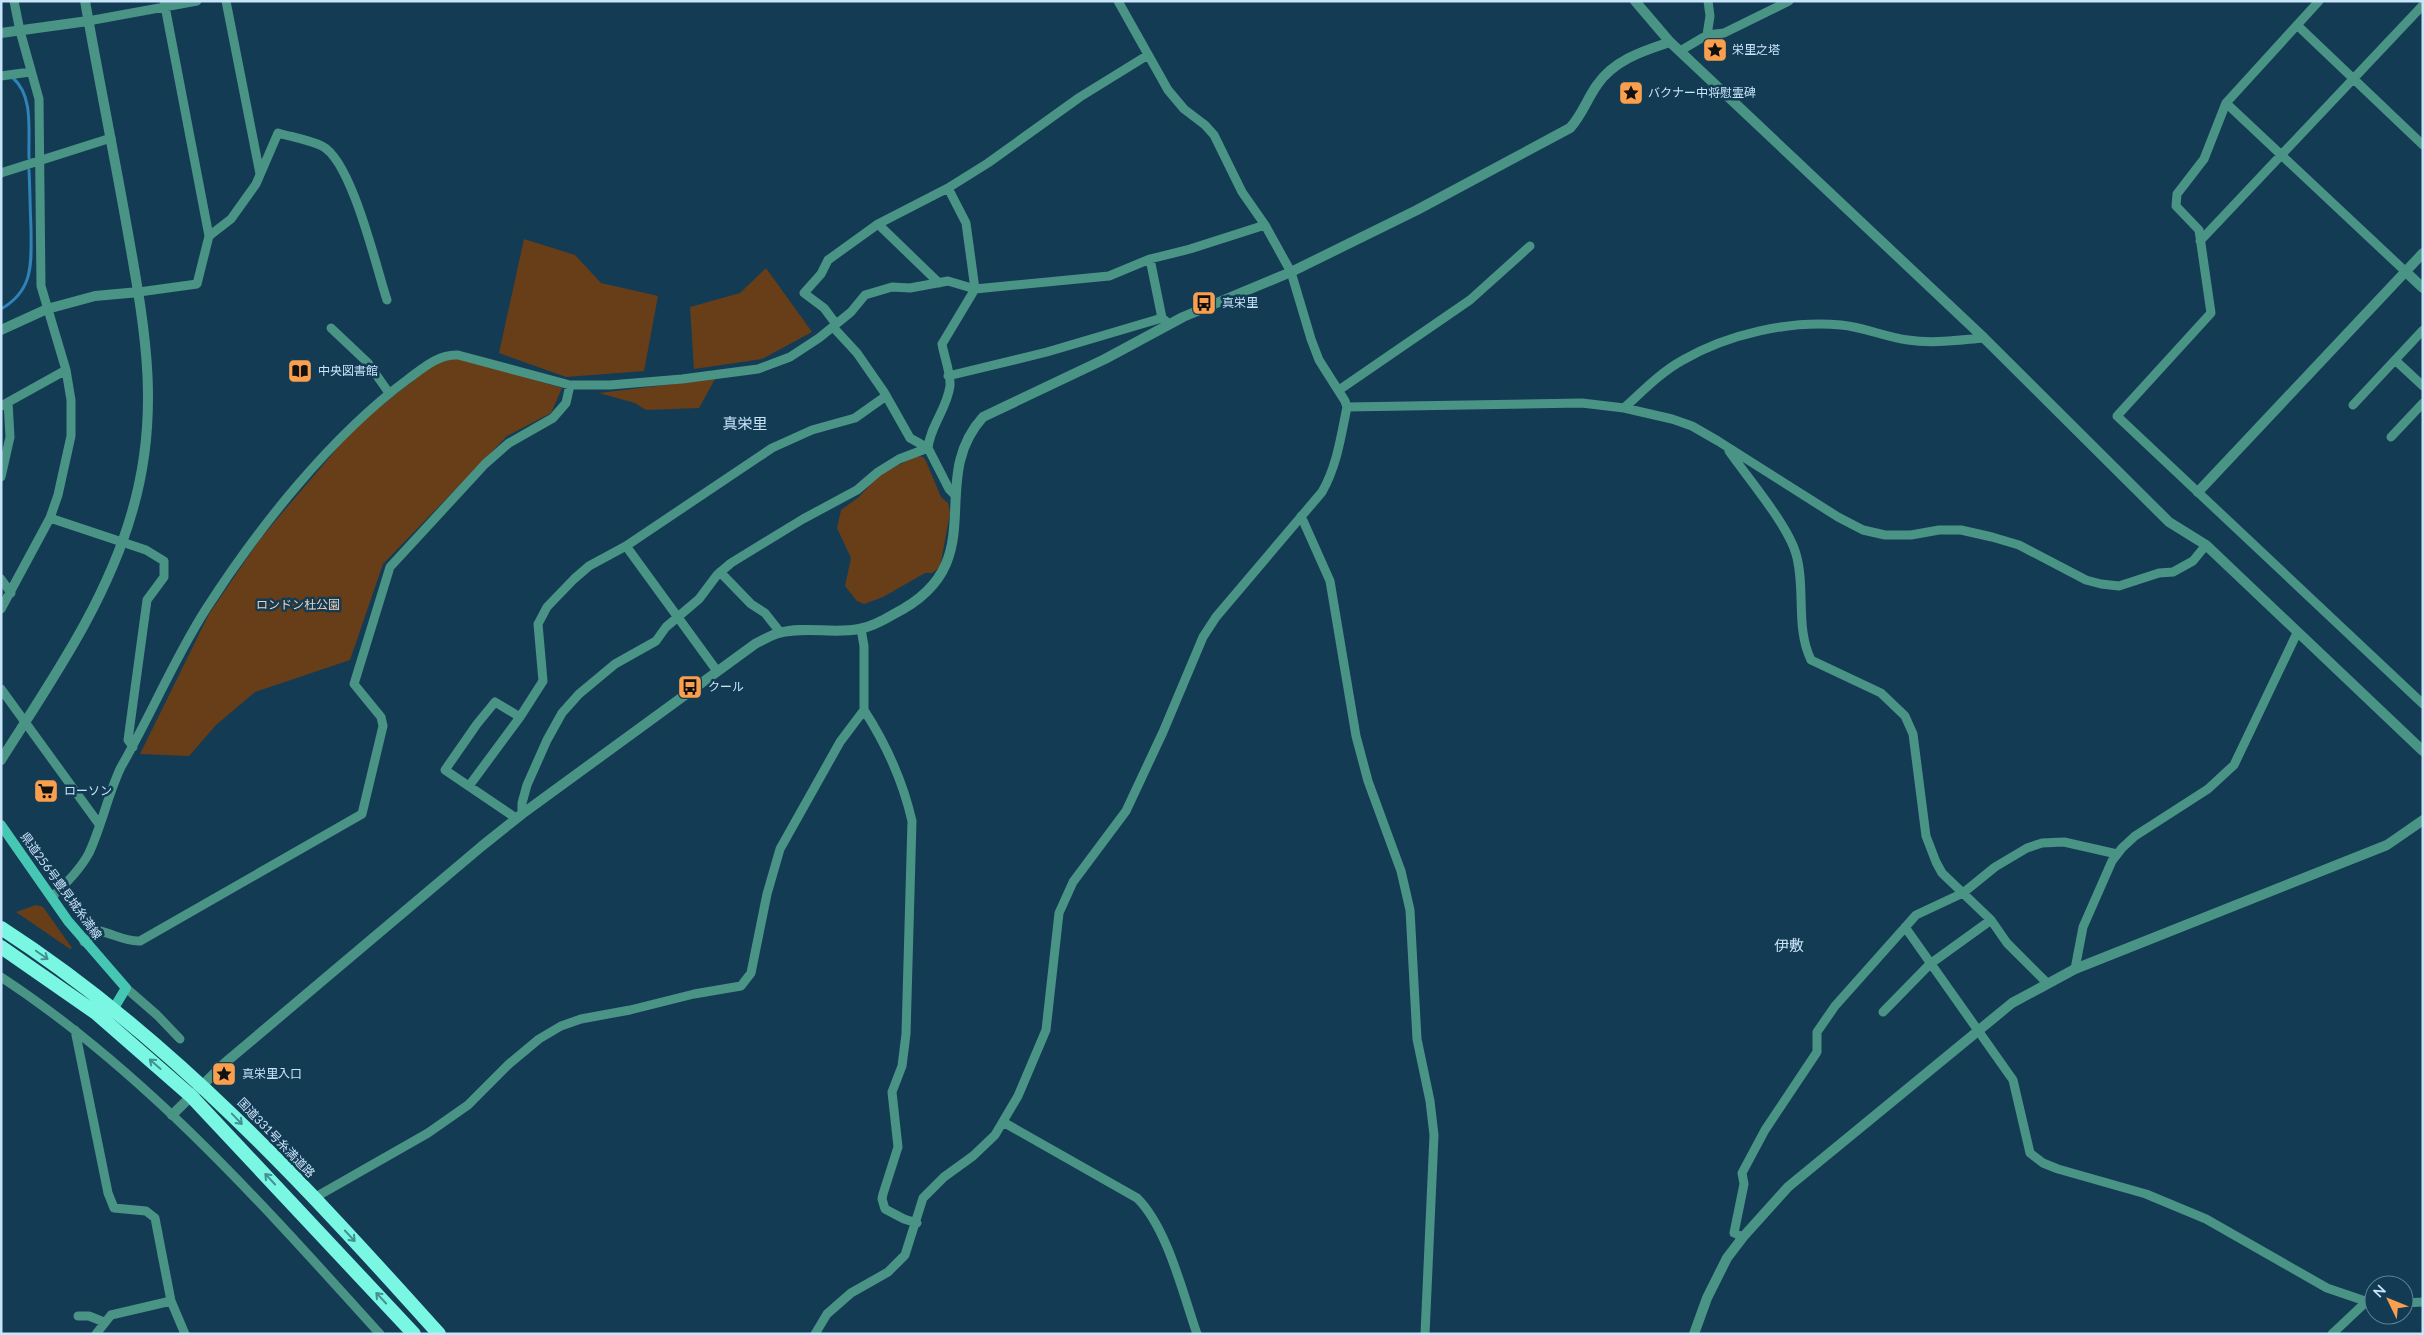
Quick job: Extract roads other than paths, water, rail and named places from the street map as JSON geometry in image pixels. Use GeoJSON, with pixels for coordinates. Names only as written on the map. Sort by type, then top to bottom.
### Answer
{"type":"FeatureCollection","features":[{"type":"Feature","properties":{"kind":"highway","name":"国道331号糸満道路"},"geometry":{"type":"LineString","coordinates":[[1,928],[38,951],[114,1008],[202,1085],[314,1198],[439,1334]]}},
{"type":"Feature","properties":{"kind":"highway"},"geometry":{"type":"LineString","coordinates":[[1,947],[96,1013],[191,1096],[414,1334]]}},
{"type":"Feature","properties":{"kind":"main road","name":"県道256号豊見城糸満線"},"geometry":{"type":"LineString","coordinates":[[1,824],[84,942],[126,988]]}},
{"type":"Feature","properties":{"kind":"main road"},"geometry":{"type":"LineString","coordinates":[[114,1008],[126,988]]}},
{"type":"Feature","properties":{"kind":"street"},"geometry":{"type":"LineString","coordinates":[[1,609],[50,518],[58,495],[71,436],[71,400],[66,370],[41,286],[39,264],[39,99],[30,72],[14,1]]}},
{"type":"Feature","properties":{"kind":"street"},"geometry":{"type":"LineString","coordinates":[[1,760],[91,613],[122,542],[140,482],[148,426],[149,374],[139,292],[85,1]]}},
{"type":"Feature","properties":{"kind":"street"},"geometry":{"type":"LineString","coordinates":[[1,33],[88,21],[165,4],[197,1]]}},
{"type":"Feature","properties":{"kind":"street"},"geometry":{"type":"LineString","coordinates":[[226,1],[260,174]]}},
{"type":"Feature","properties":{"kind":"street"},"geometry":{"type":"LineString","coordinates":[[815,1334],[827,1314],[851,1293],[888,1272],[905,1256],[924,1198],[944,1176],[973,1156],[995,1134],[1003,1122],[1018,1096],[1046,1030],[1060,913],[1073,882],[1126,811],[1208,630],[1216,617],[1328,481],[1337,454],[1346,407],[1339,390],[1319,360],[1311,340],[1291,272],[1264,225],[1242,192],[1214,135],[1175,100],[1118,1]]}},
{"type":"Feature","properties":{"kind":"street"},"geometry":{"type":"LineString","coordinates":[[1636,1],[1670,42],[1984,338],[2169,522],[2206,545],[2423,751]]}},
{"type":"Feature","properties":{"kind":"street"},"geometry":{"type":"LineString","coordinates":[[1707,35],[1710,16],[1708,1]]}},
{"type":"Feature","properties":{"kind":"street"},"geometry":{"type":"LineString","coordinates":[[1680,51],[1707,35],[1724,33],[1789,1]]}},
{"type":"Feature","properties":{"kind":"street"},"geometry":{"type":"LineString","coordinates":[[2319,1],[2226,103],[2204,159],[2177,194],[2176,206],[2199,230],[2211,313],[2117,416],[2423,704]]}},
{"type":"Feature","properties":{"kind":"street"},"geometry":{"type":"LineString","coordinates":[[2200,241],[2423,4],[2420,1]]}},
{"type":"Feature","properties":{"kind":"street"},"geometry":{"type":"LineString","coordinates":[[1,330],[47,309],[95,296],[197,284],[209,236],[165,4]]}},
{"type":"Feature","properties":{"kind":"street"},"geometry":{"type":"LineString","coordinates":[[2297,26],[2423,145]]}},
{"type":"Feature","properties":{"kind":"street"},"geometry":{"type":"LineString","coordinates":[[948,376],[1166,321],[1291,272],[1417,210],[1570,128],[1577,120],[1597,84],[1615,66],[1632,56],[1670,42]]}},
{"type":"Feature","properties":{"kind":"street"},"geometry":{"type":"LineString","coordinates":[[928,448],[910,438],[886,396],[858,354],[834,325],[824,308],[804,293],[821,274],[828,260],[878,224],[948,188],[988,163],[1080,96],[1148,55]]}},
{"type":"Feature","properties":{"kind":"street"},"geometry":{"type":"LineString","coordinates":[[1,76],[30,72]]}},
{"type":"Feature","properties":{"kind":"street"},"geometry":{"type":"LineString","coordinates":[[2226,103],[2423,288]]}},
{"type":"Feature","properties":{"kind":"street"},"geometry":{"type":"LineString","coordinates":[[209,236],[231,218],[256,184],[278,133],[323,146],[339,162],[352,190],[387,300]]}},
{"type":"Feature","properties":{"kind":"street"},"geometry":{"type":"LineString","coordinates":[[1,172],[111,138]]}},
{"type":"Feature","properties":{"kind":"street"},"geometry":{"type":"LineString","coordinates":[[948,188],[966,223],[975,289],[942,344],[950,385],[942,411],[929,435],[928,448],[949,489],[956,496]]}},
{"type":"Feature","properties":{"kind":"street"},"geometry":{"type":"LineString","coordinates":[[878,224],[939,282]]}},
{"type":"Feature","properties":{"kind":"street"},"geometry":{"type":"LineString","coordinates":[[52,897],[88,854],[112,786],[205,611],[239,560],[316,465],[351,427],[389,393],[427,365],[446,354],[458,355],[570,385],[673,380],[758,370],[790,357],[850,312],[865,295],[892,287],[910,288],[948,281],[975,289],[1109,276],[1150,259],[1190,249],[1264,225]]}},
{"type":"Feature","properties":{"kind":"street"},"geometry":{"type":"LineString","coordinates":[[1339,390],[1470,300],[1530,246]]}},
{"type":"Feature","properties":{"kind":"street"},"geometry":{"type":"LineString","coordinates":[[2198,492],[2423,253]]}},
{"type":"Feature","properties":{"kind":"street"},"geometry":{"type":"LineString","coordinates":[[1150,259],[1166,321]]}},
{"type":"Feature","properties":{"kind":"street"},"geometry":{"type":"LineString","coordinates":[[172,1115],[233,1056],[519,816],[755,644],[780,632],[861,629],[915,602],[932,587],[944,571],[951,553],[958,466],[973,428],[983,417],[1105,359],[1166,321]]}},
{"type":"Feature","properties":{"kind":"street"},"geometry":{"type":"LineString","coordinates":[[1624,408],[1664,373],[1683,360],[1747,335],[1798,325],[1843,325],[1908,340],[1929,342],[1984,338]]}},
{"type":"Feature","properties":{"kind":"street"},"geometry":{"type":"LineString","coordinates":[[330,328],[368,363],[389,393]]}},
{"type":"Feature","properties":{"kind":"street"},"geometry":{"type":"LineString","coordinates":[[2353,406],[2423,330]]}},
{"type":"Feature","properties":{"kind":"street"},"geometry":{"type":"LineString","coordinates":[[2395,360],[2423,386]]}},
{"type":"Feature","properties":{"kind":"street"},"geometry":{"type":"LineString","coordinates":[[1,477],[10,437],[5,404],[66,370]]}},
{"type":"Feature","properties":{"kind":"street"},"geometry":{"type":"LineString","coordinates":[[84,942],[100,931],[122,936],[133,942],[140,942],[362,814],[383,726],[381,717],[354,684],[390,567],[485,464],[509,443],[553,418],[566,403],[570,385]]}},
{"type":"Feature","properties":{"kind":"street"},"geometry":{"type":"LineString","coordinates":[[469,786],[520,717],[543,682],[538,624],[547,607],[574,579],[589,566],[626,546],[772,448],[812,430],[855,418],[886,396]]}},
{"type":"Feature","properties":{"kind":"street"},"geometry":{"type":"LineString","coordinates":[[1346,407],[1582,402],[1624,408],[1685,424],[1718,441],[1863,530],[1885,536],[1911,535],[1939,530],[1961,530],[1992,537],[2019,545],[2086,580],[2101,584],[2119,586],[2159,573],[2173,572],[2193,561],[2206,545]]}},
{"type":"Feature","properties":{"kind":"street"},"geometry":{"type":"LineString","coordinates":[[2391,436],[2423,402]]}},
{"type":"Feature","properties":{"kind":"street"},"geometry":{"type":"LineString","coordinates":[[519,816],[528,785],[547,740],[562,713],[615,664],[656,641],[666,627],[699,599],[720,572],[731,563],[803,519],[857,490],[878,472],[899,459],[928,448]]}},
{"type":"Feature","properties":{"kind":"street"},"geometry":{"type":"LineString","coordinates":[[1727,448],[1780,522],[1793,546],[1799,569],[1802,624],[1806,647],[1811,660],[1881,693],[1905,716],[1913,734],[1926,836],[1936,862],[1942,872],[1991,920],[2007,943],[2048,983]]}},
{"type":"Feature","properties":{"kind":"street"},"geometry":{"type":"LineString","coordinates":[[1301,516],[1330,581],[1356,736],[1368,780],[1401,871],[1410,910],[1417,1039],[1430,1101],[1434,1135],[1425,1334]]}},
{"type":"Feature","properties":{"kind":"street"},"geometry":{"type":"LineString","coordinates":[[50,518],[146,550],[164,561],[164,576],[147,600],[128,740],[133,747]]}},
{"type":"Feature","properties":{"kind":"street"},"geometry":{"type":"LineString","coordinates":[[626,546],[717,671]]}},
{"type":"Feature","properties":{"kind":"street"},"geometry":{"type":"LineString","coordinates":[[720,572],[751,604],[765,613],[780,632]]}},
{"type":"Feature","properties":{"kind":"street"},"geometry":{"type":"LineString","coordinates":[[1,579],[11,593]]}},
{"type":"Feature","properties":{"kind":"street"},"geometry":{"type":"LineString","coordinates":[[861,629],[864,646],[864,710],[880,735],[908,804],[912,821],[906,1034],[902,1066],[892,1092],[898,1147],[882,1199],[885,1209],[904,1219],[916,1222]]}},
{"type":"Feature","properties":{"kind":"street"},"geometry":{"type":"LineString","coordinates":[[2075,969],[2083,927],[2098,889],[2117,854],[2135,836],[2208,789],[2234,765],[2297,633]]}},
{"type":"Feature","properties":{"kind":"street"},"geometry":{"type":"LineString","coordinates":[[1,689],[99,824]]}},
{"type":"Feature","properties":{"kind":"street"},"geometry":{"type":"LineString","coordinates":[[519,816],[445,770],[476,724],[495,702],[520,717]]}},
{"type":"Feature","properties":{"kind":"street"},"geometry":{"type":"LineString","coordinates":[[314,1198],[428,1133],[468,1105],[539,1039],[561,1026],[581,1019],[741,986],[751,973],[767,894],[780,850],[840,742],[864,710]]}},
{"type":"Feature","properties":{"kind":"street"},"geometry":{"type":"LineString","coordinates":[[1694,1334],[1707,1298],[1727,1258],[1743,1237],[1788,1187],[2012,1004],[2075,969],[2387,845],[2423,820]]}},
{"type":"Feature","properties":{"kind":"street"},"geometry":{"type":"LineString","coordinates":[[1743,1237],[1734,1233],[1744,1184],[1742,1173],[1766,1130],[1817,1052],[1817,1032],[1835,1006],[1916,915],[1963,893],[1996,867],[2027,848],[2042,843],[2064,842],[2117,854]]}},
{"type":"Feature","properties":{"kind":"street"},"geometry":{"type":"LineString","coordinates":[[1883,1012],[1930,964],[1991,920]]}},
{"type":"Feature","properties":{"kind":"street"},"geometry":{"type":"LineString","coordinates":[[1905,927],[2013,1080],[2030,1153],[2043,1163],[2058,1169],[2146,1194],[2206,1219],[2327,1288],[2364,1301]]}},
{"type":"Feature","properties":{"kind":"street"},"geometry":{"type":"LineString","coordinates":[[1,977],[100,1049],[172,1115],[292,1237],[380,1334]]}},
{"type":"Feature","properties":{"kind":"street"},"geometry":{"type":"LineString","coordinates":[[126,988],[157,1015],[180,1039]]}},
{"type":"Feature","properties":{"kind":"street"},"geometry":{"type":"LineString","coordinates":[[75,1030],[108,1193],[114,1208],[146,1211],[155,1218],[171,1301],[185,1334]]}},
{"type":"Feature","properties":{"kind":"street"},"geometry":{"type":"LineString","coordinates":[[1003,1122],[1137,1198],[1148,1209],[1162,1235],[1185,1294],[1197,1334]]}},
{"type":"Feature","properties":{"kind":"street"},"geometry":{"type":"LineString","coordinates":[[96,1334],[111,1315],[171,1301]]}},
{"type":"Feature","properties":{"kind":"street"},"geometry":{"type":"LineString","coordinates":[[2332,1334],[2364,1308]]}},
{"type":"Feature","properties":{"kind":"street"},"geometry":{"type":"LineString","coordinates":[[78,1316],[90,1316],[104,1322]]}},
{"type":"Feature","properties":{"kind":"waterway"},"geometry":{"type":"LineString","coordinates":[[13,78],[20,86],[27,104],[29,158]]}},
{"type":"Feature","properties":{"kind":"waterway"},"geometry":{"type":"LineString","coordinates":[[1,309],[20,293],[29,274],[31,252],[29,170]]}},
{"type":"Feature","properties":{"kind":"place","name":"栄里之塔"},"geometry":{"type":"Point","coordinates":[1715,50]}},
{"type":"Feature","properties":{"kind":"place","name":"バクナー中将慰霊碑"},"geometry":{"type":"Point","coordinates":[1631,93]}},
{"type":"Feature","properties":{"kind":"place","name":"真栄里"},"geometry":{"type":"Point","coordinates":[1204,303]}},
{"type":"Feature","properties":{"kind":"place","name":"中央図書館"},"geometry":{"type":"Point","coordinates":[300,371]}},
{"type":"Feature","properties":{"kind":"place","name":"クール"},"geometry":{"type":"Point","coordinates":[690,687]}},
{"type":"Feature","properties":{"kind":"place","name":"ローソン"},"geometry":{"type":"Point","coordinates":[46,791]}},
{"type":"Feature","properties":{"kind":"place","name":"真栄里入口"},"geometry":{"type":"Point","coordinates":[224,1074]}},
{"type":"Feature","properties":{"kind":"district","name":"真栄里"},"geometry":{"type":"Point","coordinates":[745,424]}},
{"type":"Feature","properties":{"kind":"district","name":"伊敷"},"geometry":{"type":"Point","coordinates":[1789,946]}},
{"type":"Feature","properties":{"kind":"park label","name":"ロンドン杜公園"},"geometry":{"type":"Point","coordinates":[298,605]}}]}
